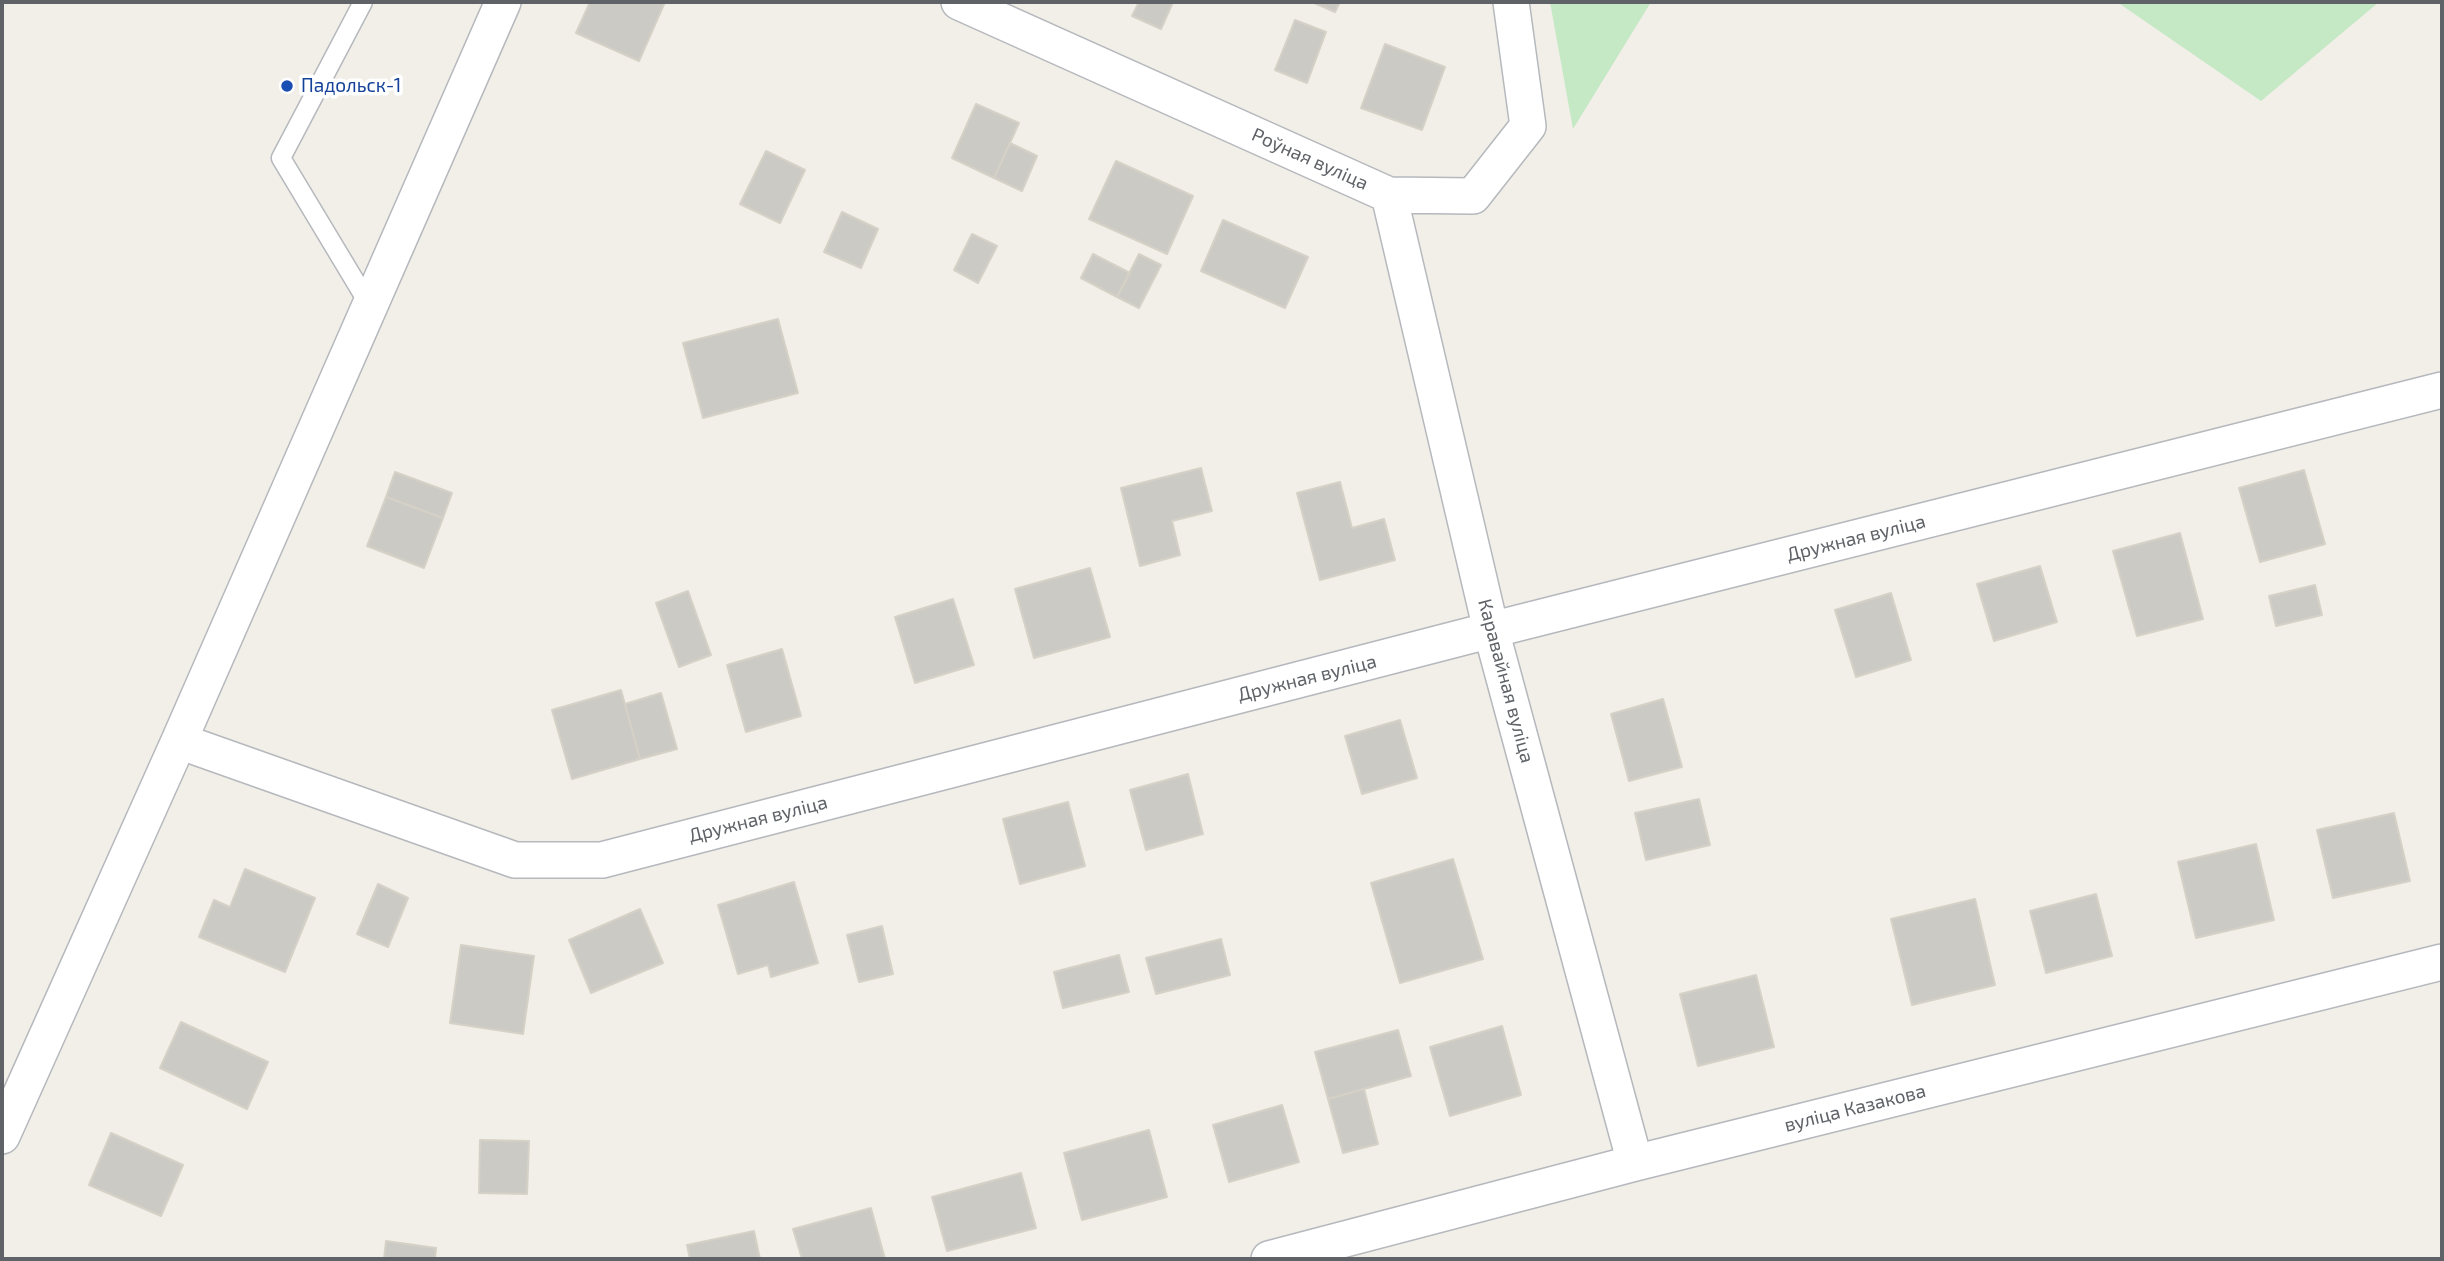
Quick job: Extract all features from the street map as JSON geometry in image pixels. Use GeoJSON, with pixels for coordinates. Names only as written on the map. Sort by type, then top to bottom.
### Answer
{"type":"FeatureCollection","features":[{"type":"Feature","properties":{"kind":"street"},"geometry":{"type":"LineString","coordinates":[[2,1136],[179,741],[503,2]]}},
{"type":"Feature","properties":{"kind":"street","name":"Роўная вуліца"},"geometry":{"type":"LineString","coordinates":[[959,2],[1389,195],[1473,196],[1528,126],[1511,2]]}},
{"type":"Feature","properties":{"kind":"street","name":"Каравайная вуліца"},"geometry":{"type":"LineString","coordinates":[[1389,195],[1492,630],[1635,1163]]}},
{"type":"Feature","properties":{"kind":"street","name":"Дружная вуліца"},"geometry":{"type":"LineString","coordinates":[[179,741],[515,860],[602,860],[1492,630],[2442,390]]}},
{"type":"Feature","properties":{"kind":"street","name":"вуліца Казакова"},"geometry":{"type":"LineString","coordinates":[[1269,1259],[1635,1163],[2442,962]]}},
{"type":"Feature","properties":{"kind":"lane"},"geometry":{"type":"LineString","coordinates":[[363,2],[281,158],[370,306]]}},
{"type":"Feature","properties":{"kind":"green space"},"geometry":{"type":"Polygon","coordinates":[[[1550,2],[1651,2],[1573,129],[1550,2]]]}},
{"type":"Feature","properties":{"kind":"green space"},"geometry":{"type":"Polygon","coordinates":[[[2117,2],[2379,2],[2261,101],[2117,2]]]}},
{"type":"Feature","properties":{"kind":"building"},"geometry":{"type":"Polygon","coordinates":[[[590,2],[665,2],[639,61],[576,33],[590,2]]]}},
{"type":"Feature","properties":{"kind":"building"},"geometry":{"type":"Polygon","coordinates":[[[1139,2],[1173,2],[1161,29],[1132,16],[1139,2]]]}},
{"type":"Feature","properties":{"kind":"building"},"geometry":{"type":"Polygon","coordinates":[[[1312,2],[1340,2],[1335,12],[1312,2]]]}},
{"type":"Feature","properties":{"kind":"building"},"geometry":{"type":"Polygon","coordinates":[[[1295,20],[1326,32],[1307,83],[1275,70],[1295,20]]]}},
{"type":"Feature","properties":{"kind":"building"},"geometry":{"type":"Polygon","coordinates":[[[1385,44],[1445,67],[1422,130],[1361,108],[1385,44]]]}},
{"type":"Feature","properties":{"kind":"building"},"geometry":{"type":"Polygon","coordinates":[[[976,104],[1019,123],[994,178],[952,158],[976,104]]]}},
{"type":"Feature","properties":{"kind":"building"},"geometry":{"type":"Polygon","coordinates":[[[1010,143],[1037,156],[1022,191],[994,178],[1010,143]]]}},
{"type":"Feature","properties":{"kind":"building"},"geometry":{"type":"Polygon","coordinates":[[[766,151],[805,170],[780,223],[740,204],[766,151]]]}},
{"type":"Feature","properties":{"kind":"building"},"geometry":{"type":"Polygon","coordinates":[[[1116,161],[1193,196],[1167,254],[1089,219],[1116,161]]]}},
{"type":"Feature","properties":{"kind":"building"},"geometry":{"type":"Polygon","coordinates":[[[842,212],[878,229],[861,268],[824,252],[842,212]]]}},
{"type":"Feature","properties":{"kind":"building"},"geometry":{"type":"Polygon","coordinates":[[[1223,220],[1308,257],[1285,308],[1201,271],[1223,220]]]}},
{"type":"Feature","properties":{"kind":"building"},"geometry":{"type":"Polygon","coordinates":[[[972,234],[997,246],[978,283],[954,270],[972,234]]]}},
{"type":"Feature","properties":{"kind":"building"},"geometry":{"type":"Polygon","coordinates":[[[1093,254],[1130,273],[1117,297],[1081,278],[1093,254]]]}},
{"type":"Feature","properties":{"kind":"building"},"geometry":{"type":"Polygon","coordinates":[[[1139,254],[1161,265],[1139,308],[1117,297],[1139,254]]]}},
{"type":"Feature","properties":{"kind":"building"},"geometry":{"type":"Polygon","coordinates":[[[778,319],[798,393],[703,418],[683,343],[778,319]]]}},
{"type":"Feature","properties":{"kind":"building"},"geometry":{"type":"Polygon","coordinates":[[[1201,468],[1212,511],[1172,521],[1180,555],[1140,566],[1121,488],[1201,468]]]}},
{"type":"Feature","properties":{"kind":"building"},"geometry":{"type":"Polygon","coordinates":[[[2304,470],[2325,544],[2260,562],[2239,488],[2304,470]]]}},
{"type":"Feature","properties":{"kind":"building"},"geometry":{"type":"Polygon","coordinates":[[[395,472],[452,493],[443,518],[386,497],[395,472]]]}},
{"type":"Feature","properties":{"kind":"building"},"geometry":{"type":"Polygon","coordinates":[[[1340,482],[1352,528],[1384,519],[1395,560],[1320,580],[1297,493],[1340,482]]]}},
{"type":"Feature","properties":{"kind":"building"},"geometry":{"type":"Polygon","coordinates":[[[386,497],[443,518],[424,568],[367,546],[386,497]]]}},
{"type":"Feature","properties":{"kind":"building"},"geometry":{"type":"Polygon","coordinates":[[[2180,533],[2203,619],[2137,636],[2113,551],[2180,533]]]}},
{"type":"Feature","properties":{"kind":"building"},"geometry":{"type":"Polygon","coordinates":[[[2040,566],[2057,622],[1994,641],[1977,584],[2040,566]]]}},
{"type":"Feature","properties":{"kind":"building"},"geometry":{"type":"Polygon","coordinates":[[[1090,568],[1110,637],[1034,658],[1015,589],[1090,568]]]}},
{"type":"Feature","properties":{"kind":"building"},"geometry":{"type":"Polygon","coordinates":[[[2315,585],[2322,615],[2276,626],[2269,596],[2315,585]]]}},
{"type":"Feature","properties":{"kind":"building"},"geometry":{"type":"Polygon","coordinates":[[[688,591],[711,655],[679,667],[656,603],[688,591]]]}},
{"type":"Feature","properties":{"kind":"building"},"geometry":{"type":"Polygon","coordinates":[[[1891,593],[1911,660],[1856,677],[1835,610],[1891,593]]]}},
{"type":"Feature","properties":{"kind":"building"},"geometry":{"type":"Polygon","coordinates":[[[953,599],[974,665],[915,683],[895,617],[953,599]]]}},
{"type":"Feature","properties":{"kind":"building"},"geometry":{"type":"Polygon","coordinates":[[[782,649],[801,716],[746,732],[727,665],[782,649]]]}},
{"type":"Feature","properties":{"kind":"building"},"geometry":{"type":"Polygon","coordinates":[[[621,690],[640,759],[572,779],[552,710],[621,690]]]}},
{"type":"Feature","properties":{"kind":"building"},"geometry":{"type":"Polygon","coordinates":[[[661,693],[677,749],[640,759],[625,704],[661,693]]]}},
{"type":"Feature","properties":{"kind":"building"},"geometry":{"type":"Polygon","coordinates":[[[1663,699],[1682,767],[1629,781],[1611,714],[1663,699]]]}},
{"type":"Feature","properties":{"kind":"building"},"geometry":{"type":"Polygon","coordinates":[[[1400,720],[1417,778],[1362,794],[1345,736],[1400,720]]]}},
{"type":"Feature","properties":{"kind":"building"},"geometry":{"type":"Polygon","coordinates":[[[1188,774],[1203,834],[1146,850],[1130,790],[1188,774]]]}},
{"type":"Feature","properties":{"kind":"building"},"geometry":{"type":"Polygon","coordinates":[[[1699,799],[1710,845],[1646,860],[1635,813],[1699,799]]]}},
{"type":"Feature","properties":{"kind":"building"},"geometry":{"type":"Polygon","coordinates":[[[1068,802],[1085,866],[1020,884],[1003,819],[1068,802]]]}},
{"type":"Feature","properties":{"kind":"building"},"geometry":{"type":"Polygon","coordinates":[[[2394,813],[2410,881],[2333,898],[2317,830],[2394,813]]]}},
{"type":"Feature","properties":{"kind":"building"},"geometry":{"type":"Polygon","coordinates":[[[2256,844],[2274,920],[2196,938],[2178,862],[2256,844]]]}},
{"type":"Feature","properties":{"kind":"building"},"geometry":{"type":"Polygon","coordinates":[[[1453,859],[1483,959],[1400,983],[1371,883],[1453,859]]]}},
{"type":"Feature","properties":{"kind":"building"},"geometry":{"type":"Polygon","coordinates":[[[245,869],[315,898],[285,972],[199,937],[214,900],[230,907],[245,869]]]}},
{"type":"Feature","properties":{"kind":"building"},"geometry":{"type":"Polygon","coordinates":[[[794,882],[818,963],[771,977],[768,965],[738,974],[718,905],[794,882]]]}},
{"type":"Feature","properties":{"kind":"building"},"geometry":{"type":"Polygon","coordinates":[[[378,884],[408,898],[388,947],[357,934],[378,884]]]}},
{"type":"Feature","properties":{"kind":"building"},"geometry":{"type":"Polygon","coordinates":[[[2096,894],[2112,956],[2046,973],[2030,911],[2096,894]]]}},
{"type":"Feature","properties":{"kind":"building"},"geometry":{"type":"Polygon","coordinates":[[[1975,899],[1995,985],[1912,1005],[1891,919],[1975,899]]]}},
{"type":"Feature","properties":{"kind":"building"},"geometry":{"type":"Polygon","coordinates":[[[640,909],[663,963],[591,993],[569,940],[640,909]]]}},
{"type":"Feature","properties":{"kind":"building"},"geometry":{"type":"Polygon","coordinates":[[[882,926],[893,974],[859,982],[847,935],[882,926]]]}},
{"type":"Feature","properties":{"kind":"building"},"geometry":{"type":"Polygon","coordinates":[[[1221,939],[1230,975],[1156,994],[1146,958],[1221,939]]]}},
{"type":"Feature","properties":{"kind":"building"},"geometry":{"type":"Polygon","coordinates":[[[461,945],[534,956],[523,1034],[450,1023],[461,945]]]}},
{"type":"Feature","properties":{"kind":"building"},"geometry":{"type":"Polygon","coordinates":[[[1119,955],[1129,992],[1063,1008],[1054,972],[1119,955]]]}},
{"type":"Feature","properties":{"kind":"building"},"geometry":{"type":"Polygon","coordinates":[[[1756,975],[1774,1047],[1698,1066],[1680,994],[1756,975]]]}},
{"type":"Feature","properties":{"kind":"building"},"geometry":{"type":"Polygon","coordinates":[[[181,1022],[268,1062],[247,1109],[160,1068],[181,1022]]]}},
{"type":"Feature","properties":{"kind":"building"},"geometry":{"type":"Polygon","coordinates":[[[1502,1026],[1521,1095],[1450,1116],[1430,1047],[1502,1026]]]}},
{"type":"Feature","properties":{"kind":"building"},"geometry":{"type":"Polygon","coordinates":[[[1398,1030],[1411,1076],[1328,1099],[1315,1052],[1398,1030]]]}},
{"type":"Feature","properties":{"kind":"building"},"geometry":{"type":"Polygon","coordinates":[[[1364,1089],[1378,1144],[1343,1153],[1328,1099],[1364,1089]]]}},
{"type":"Feature","properties":{"kind":"building"},"geometry":{"type":"Polygon","coordinates":[[[1282,1105],[1299,1162],[1229,1182],[1213,1125],[1282,1105]]]}},
{"type":"Feature","properties":{"kind":"building"},"geometry":{"type":"Polygon","coordinates":[[[1149,1130],[1167,1197],[1082,1220],[1064,1153],[1149,1130]]]}},
{"type":"Feature","properties":{"kind":"building"},"geometry":{"type":"Polygon","coordinates":[[[111,1133],[183,1165],[161,1216],[89,1185],[111,1133]]]}},
{"type":"Feature","properties":{"kind":"building"},"geometry":{"type":"Polygon","coordinates":[[[480,1140],[529,1141],[527,1194],[479,1193],[480,1140]]]}},
{"type":"Feature","properties":{"kind":"building"},"geometry":{"type":"Polygon","coordinates":[[[1021,1173],[1036,1228],[947,1251],[932,1197],[1021,1173]]]}},
{"type":"Feature","properties":{"kind":"building"},"geometry":{"type":"Polygon","coordinates":[[[871,1208],[885,1259],[802,1259],[793,1229],[871,1208]]]}},
{"type":"Feature","properties":{"kind":"building"},"geometry":{"type":"Polygon","coordinates":[[[754,1231],[760,1259],[690,1259],[687,1245],[754,1231]]]}},
{"type":"Feature","properties":{"kind":"building"},"geometry":{"type":"Polygon","coordinates":[[[386,1241],[436,1248],[435,1259],[384,1259],[386,1241]]]}},
{"type":"Feature","properties":{"kind":"place","name":"Падольск-1"},"geometry":{"type":"Point","coordinates":[287,86]}}]}
